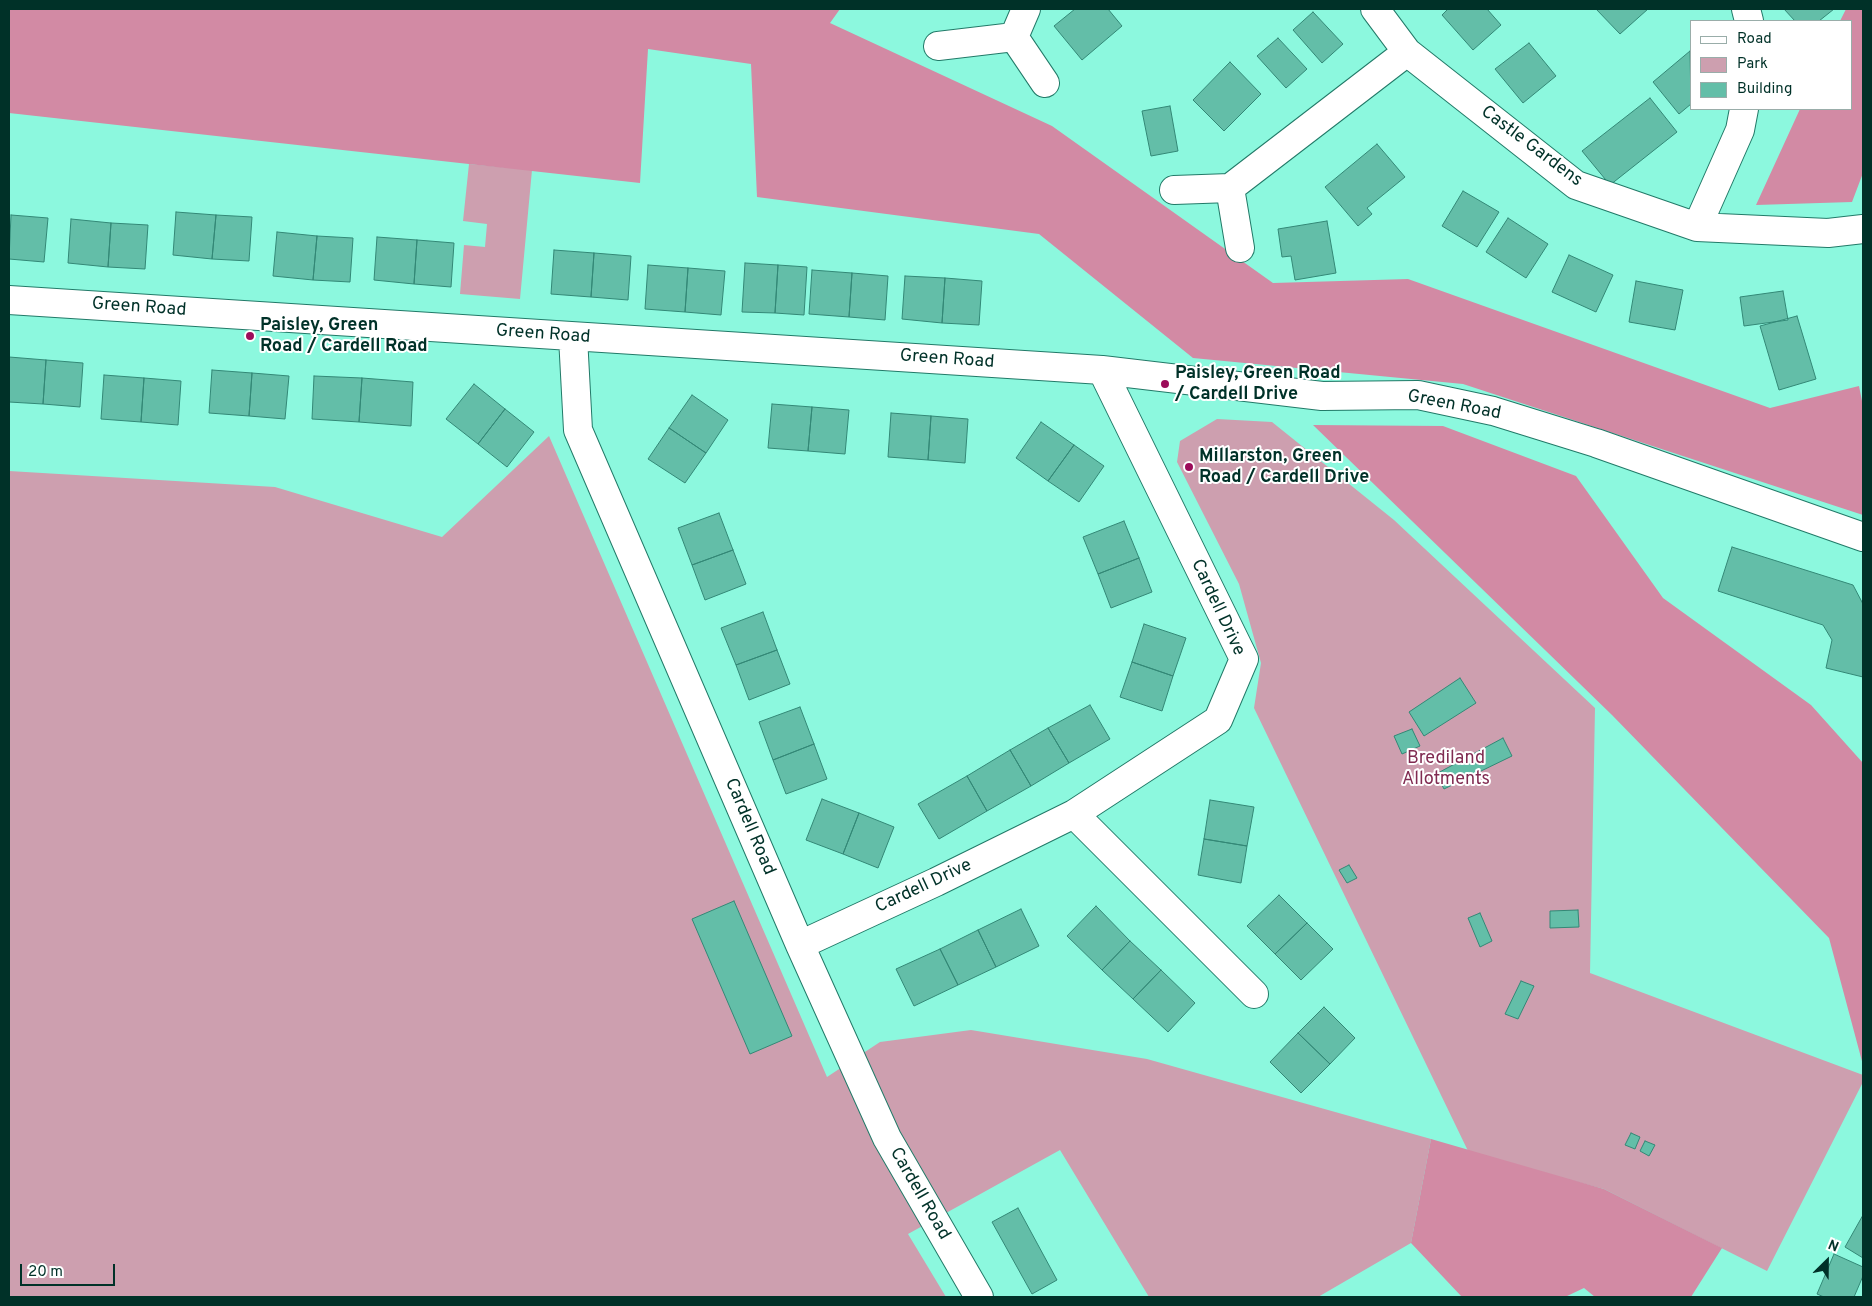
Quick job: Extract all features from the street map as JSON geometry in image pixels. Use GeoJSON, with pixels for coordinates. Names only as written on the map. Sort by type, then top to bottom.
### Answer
{"type":"FeatureCollection","features":[{"type":"Feature","properties":{"kind":"street"},"geometry":{"type":"LineString","coordinates":[[1014,37],[1026,9]]}},
{"type":"Feature","properties":{"kind":"street","name":"Castle Gardens"},"geometry":{"type":"LineString","coordinates":[[1375,9],[1407,52],[1576,185],[1697,227],[1828,233],[1863,229]]}},
{"type":"Feature","properties":{"kind":"street"},"geometry":{"type":"LineString","coordinates":[[938,46],[1014,37]]}},
{"type":"Feature","properties":{"kind":"street"},"geometry":{"type":"LineString","coordinates":[[1014,37],[1045,82]]}},
{"type":"Feature","properties":{"kind":"street"},"geometry":{"type":"LineString","coordinates":[[1174,190],[1230,188],[1407,52]]}},
{"type":"Feature","properties":{"kind":"street"},"geometry":{"type":"LineString","coordinates":[[1697,227],[1740,130],[1744,110]]}},
{"type":"Feature","properties":{"kind":"street"},"geometry":{"type":"LineString","coordinates":[[1230,188],[1240,248]]}},
{"type":"Feature","properties":{"kind":"street","name":"Green Road"},"geometry":{"type":"LineString","coordinates":[[9,300],[573,338],[1102,370],[1322,396],[1418,395],[1493,411],[1596,443],[1863,537]]}},
{"type":"Feature","properties":{"kind":"street","name":"Cardell Road"},"geometry":{"type":"LineString","coordinates":[[573,338],[578,430],[800,945],[887,1138],[979,1297]]}},
{"type":"Feature","properties":{"kind":"street","name":"Cardell Drive"},"geometry":{"type":"LineString","coordinates":[[800,945],[936,882],[1074,814],[1218,720],[1244,659],[1102,370]]}},
{"type":"Feature","properties":{"kind":"street"},"geometry":{"type":"LineString","coordinates":[[1074,814],[1254,994]]}},
{"type":"Feature","properties":{"kind":"green space"},"geometry":{"type":"Polygon","coordinates":[[[469,164],[532,170],[520,299],[460,294],[464,245],[485,247],[487,224],[463,221],[469,164]]]}},
{"type":"Feature","properties":{"kind":"green space","name":"Brediland Allotments"},"geometry":{"type":"Polygon","coordinates":[[[1217,419],[1272,422],[1394,520],[1595,708],[1590,973],[1863,1075],[1863,1082],[1767,1271],[1604,1189],[1469,1153],[1254,708],[1261,663],[1239,584],[1177,462],[1180,441],[1217,419]]]}},
{"type":"Feature","properties":{"kind":"green space"},"geometry":{"type":"Polygon","coordinates":[[[549,436],[827,1077],[880,1042],[971,1030],[1147,1059],[1431,1139],[1411,1243],[1318,1297],[1149,1297],[1060,1150],[908,1234],[946,1297],[9,1297],[9,471],[275,487],[442,537],[549,436]]]}},
{"type":"Feature","properties":{"kind":"shaded area"},"geometry":{"type":"Polygon","coordinates":[[[9,9],[840,9],[830,23],[1052,126],[1273,283],[1408,279],[1770,408],[1859,386],[1863,406],[1863,515],[1463,384],[1193,358],[1039,234],[757,197],[751,64],[648,49],[640,183],[9,113],[9,9]]]}},
{"type":"Feature","properties":{"kind":"shaded area"},"geometry":{"type":"Polygon","coordinates":[[[1846,9],[1863,9],[1863,173],[1852,202],[1756,205],[1800,110],[1852,110],[1852,20],[1840,20],[1846,9]]]}},
{"type":"Feature","properties":{"kind":"shaded area"},"geometry":{"type":"Polygon","coordinates":[[[1313,425],[1443,426],[1576,476],[1663,598],[1811,705],[1863,763],[1863,1065],[1829,938],[1612,715],[1313,425]]]}},
{"type":"Feature","properties":{"kind":"shaded area"},"geometry":{"type":"Polygon","coordinates":[[[1431,1139],[1604,1189],[1722,1248],[1691,1297],[1595,1297],[1584,1288],[1565,1297],[1462,1297],[1411,1243],[1431,1139]]]}},
{"type":"Feature","properties":{"kind":"building"},"geometry":{"type":"Polygon","coordinates":[[[1075,9],[1108,9],[1122,26],[1082,60],[1054,26],[1075,9]]]}},
{"type":"Feature","properties":{"kind":"building"},"geometry":{"type":"Polygon","coordinates":[[[1448,9],[1487,9],[1501,25],[1473,50],[1442,15],[1448,9]]]}},
{"type":"Feature","properties":{"kind":"building"},"geometry":{"type":"Polygon","coordinates":[[[1596,9],[1648,9],[1620,34],[1596,9]]]}},
{"type":"Feature","properties":{"kind":"building"},"geometry":{"type":"Polygon","coordinates":[[[1784,9],[1834,9],[1820,20],[1794,20],[1784,9]]]}},
{"type":"Feature","properties":{"kind":"building"},"geometry":{"type":"Polygon","coordinates":[[[1313,12],[1343,44],[1322,63],[1293,30],[1313,12]]]}},
{"type":"Feature","properties":{"kind":"building"},"geometry":{"type":"Polygon","coordinates":[[[1278,38],[1307,69],[1286,88],[1257,56],[1278,38]]]}},
{"type":"Feature","properties":{"kind":"building"},"geometry":{"type":"Polygon","coordinates":[[[1529,43],[1556,76],[1523,103],[1495,69],[1529,43]]]}},
{"type":"Feature","properties":{"kind":"building"},"geometry":{"type":"Polygon","coordinates":[[[1690,51],[1690,105],[1679,114],[1653,82],[1690,51]]]}},
{"type":"Feature","properties":{"kind":"building"},"geometry":{"type":"Polygon","coordinates":[[[1230,62],[1261,94],[1224,131],[1193,100],[1230,62]]]}},
{"type":"Feature","properties":{"kind":"building"},"geometry":{"type":"Polygon","coordinates":[[[1650,98],[1677,132],[1610,185],[1582,151],[1650,98]]]}},
{"type":"Feature","properties":{"kind":"building"},"geometry":{"type":"Polygon","coordinates":[[[1170,106],[1178,151],[1151,156],[1142,111],[1170,106]]]}},
{"type":"Feature","properties":{"kind":"building"},"geometry":{"type":"Polygon","coordinates":[[[1377,144],[1405,177],[1367,208],[1372,214],[1358,226],[1325,187],[1377,144]]]}},
{"type":"Feature","properties":{"kind":"building"},"geometry":{"type":"Polygon","coordinates":[[[1463,191],[1499,212],[1477,247],[1442,226],[1463,191]]]}},
{"type":"Feature","properties":{"kind":"building"},"geometry":{"type":"Polygon","coordinates":[[[176,212],[216,215],[212,259],[173,255],[176,212]]]}},
{"type":"Feature","properties":{"kind":"building"},"geometry":{"type":"Polygon","coordinates":[[[11,215],[48,218],[44,262],[9,259],[11,215]]]}},
{"type":"Feature","properties":{"kind":"building"},"geometry":{"type":"Polygon","coordinates":[[[216,215],[252,217],[249,261],[212,259],[216,215]]]}},
{"type":"Feature","properties":{"kind":"building"},"geometry":{"type":"Polygon","coordinates":[[[1508,218],[1548,244],[1526,278],[1486,252],[1508,218]]]}},
{"type":"Feature","properties":{"kind":"building"},"geometry":{"type":"Polygon","coordinates":[[[71,219],[111,223],[108,267],[68,263],[71,219]]]}},
{"type":"Feature","properties":{"kind":"building"},"geometry":{"type":"Polygon","coordinates":[[[1327,221],[1336,273],[1295,280],[1291,256],[1282,257],[1278,229],[1327,221]]]}},
{"type":"Feature","properties":{"kind":"building"},"geometry":{"type":"Polygon","coordinates":[[[111,223],[148,225],[145,269],[108,267],[111,223]]]}},
{"type":"Feature","properties":{"kind":"building"},"geometry":{"type":"Polygon","coordinates":[[[277,232],[317,236],[313,280],[273,276],[277,232]]]}},
{"type":"Feature","properties":{"kind":"building"},"geometry":{"type":"Polygon","coordinates":[[[317,236],[353,238],[350,282],[313,280],[317,236]]]}},
{"type":"Feature","properties":{"kind":"building"},"geometry":{"type":"Polygon","coordinates":[[[377,237],[417,240],[414,284],[374,280],[377,237]]]}},
{"type":"Feature","properties":{"kind":"building"},"geometry":{"type":"Polygon","coordinates":[[[417,240],[454,243],[451,287],[414,284],[417,240]]]}},
{"type":"Feature","properties":{"kind":"building"},"geometry":{"type":"Polygon","coordinates":[[[554,250],[594,253],[591,297],[551,294],[554,250]]]}},
{"type":"Feature","properties":{"kind":"building"},"geometry":{"type":"Polygon","coordinates":[[[594,253],[631,256],[628,300],[591,297],[594,253]]]}},
{"type":"Feature","properties":{"kind":"building"},"geometry":{"type":"Polygon","coordinates":[[[1569,255],[1613,275],[1596,312],[1552,292],[1569,255]]]}},
{"type":"Feature","properties":{"kind":"building"},"geometry":{"type":"Polygon","coordinates":[[[745,263],[778,265],[775,313],[742,312],[745,263]]]}},
{"type":"Feature","properties":{"kind":"building"},"geometry":{"type":"Polygon","coordinates":[[[648,265],[688,268],[685,312],[645,309],[648,265]]]}},
{"type":"Feature","properties":{"kind":"building"},"geometry":{"type":"Polygon","coordinates":[[[778,265],[807,267],[804,315],[775,313],[778,265]]]}},
{"type":"Feature","properties":{"kind":"building"},"geometry":{"type":"Polygon","coordinates":[[[688,268],[725,271],[721,315],[685,312],[688,268]]]}},
{"type":"Feature","properties":{"kind":"building"},"geometry":{"type":"Polygon","coordinates":[[[812,270],[852,273],[849,317],[809,314],[812,270]]]}},
{"type":"Feature","properties":{"kind":"building"},"geometry":{"type":"Polygon","coordinates":[[[852,273],[888,276],[885,320],[849,317],[852,273]]]}},
{"type":"Feature","properties":{"kind":"building"},"geometry":{"type":"Polygon","coordinates":[[[905,276],[945,278],[942,323],[902,319],[905,276]]]}},
{"type":"Feature","properties":{"kind":"building"},"geometry":{"type":"Polygon","coordinates":[[[945,278],[982,281],[979,325],[942,323],[945,278]]]}},
{"type":"Feature","properties":{"kind":"building"},"geometry":{"type":"Polygon","coordinates":[[[1636,281],[1683,290],[1675,330],[1629,322],[1636,281]]]}},
{"type":"Feature","properties":{"kind":"building"},"geometry":{"type":"Polygon","coordinates":[[[1783,291],[1788,320],[1744,326],[1740,297],[1783,291]]]}},
{"type":"Feature","properties":{"kind":"building"},"geometry":{"type":"Polygon","coordinates":[[[1797,316],[1816,379],[1779,390],[1760,326],[1797,316]]]}},
{"type":"Feature","properties":{"kind":"building"},"geometry":{"type":"Polygon","coordinates":[[[9,357],[46,360],[43,404],[9,402],[9,357]]]}},
{"type":"Feature","properties":{"kind":"building"},"geometry":{"type":"Polygon","coordinates":[[[46,360],[83,363],[80,407],[43,404],[46,360]]]}},
{"type":"Feature","properties":{"kind":"building"},"geometry":{"type":"Polygon","coordinates":[[[212,370],[252,373],[249,416],[209,413],[212,370]]]}},
{"type":"Feature","properties":{"kind":"building"},"geometry":{"type":"Polygon","coordinates":[[[252,373],[289,376],[285,419],[249,416],[252,373]]]}},
{"type":"Feature","properties":{"kind":"building"},"geometry":{"type":"Polygon","coordinates":[[[104,375],[144,378],[141,422],[101,419],[104,375]]]}},
{"type":"Feature","properties":{"kind":"building"},"geometry":{"type":"Polygon","coordinates":[[[314,376],[362,378],[359,422],[312,419],[314,376]]]}},
{"type":"Feature","properties":{"kind":"building"},"geometry":{"type":"Polygon","coordinates":[[[144,378],[181,381],[178,425],[141,422],[144,378]]]}},
{"type":"Feature","properties":{"kind":"building"},"geometry":{"type":"Polygon","coordinates":[[[362,378],[413,382],[411,426],[359,422],[362,378]]]}},
{"type":"Feature","properties":{"kind":"building"},"geometry":{"type":"Polygon","coordinates":[[[474,384],[505,409],[478,444],[446,419],[474,384]]]}},
{"type":"Feature","properties":{"kind":"building"},"geometry":{"type":"Polygon","coordinates":[[[692,395],[728,420],[706,453],[669,428],[692,395]]]}},
{"type":"Feature","properties":{"kind":"building"},"geometry":{"type":"Polygon","coordinates":[[[772,404],[812,407],[808,451],[768,448],[772,404]]]}},
{"type":"Feature","properties":{"kind":"building"},"geometry":{"type":"Polygon","coordinates":[[[812,407],[849,410],[845,454],[808,451],[812,407]]]}},
{"type":"Feature","properties":{"kind":"building"},"geometry":{"type":"Polygon","coordinates":[[[505,409],[534,432],[507,467],[478,444],[505,409]]]}},
{"type":"Feature","properties":{"kind":"building"},"geometry":{"type":"Polygon","coordinates":[[[891,413],[931,416],[928,460],[888,457],[891,413]]]}},
{"type":"Feature","properties":{"kind":"building"},"geometry":{"type":"Polygon","coordinates":[[[931,416],[968,419],[965,463],[928,460],[931,416]]]}},
{"type":"Feature","properties":{"kind":"building"},"geometry":{"type":"Polygon","coordinates":[[[1041,422],[1074,445],[1048,481],[1016,458],[1041,422]]]}},
{"type":"Feature","properties":{"kind":"building"},"geometry":{"type":"Polygon","coordinates":[[[669,428],[706,453],[685,483],[648,459],[669,428]]]}},
{"type":"Feature","properties":{"kind":"building"},"geometry":{"type":"Polygon","coordinates":[[[1074,445],[1104,466],[1079,502],[1048,481],[1074,445]]]}},
{"type":"Feature","properties":{"kind":"building"},"geometry":{"type":"Polygon","coordinates":[[[719,513],[733,550],[692,565],[678,528],[719,513]]]}},
{"type":"Feature","properties":{"kind":"building"},"geometry":{"type":"Polygon","coordinates":[[[1124,521],[1139,558],[1098,574],[1083,537],[1124,521]]]}},
{"type":"Feature","properties":{"kind":"building"},"geometry":{"type":"Polygon","coordinates":[[[1732,547],[1853,585],[1863,604],[1863,677],[1826,668],[1832,640],[1823,625],[1718,591],[1732,547]]]}},
{"type":"Feature","properties":{"kind":"building"},"geometry":{"type":"Polygon","coordinates":[[[733,550],[746,584],[705,600],[692,565],[733,550]]]}},
{"type":"Feature","properties":{"kind":"building"},"geometry":{"type":"Polygon","coordinates":[[[1139,558],[1152,592],[1111,608],[1098,574],[1139,558]]]}},
{"type":"Feature","properties":{"kind":"building"},"geometry":{"type":"Polygon","coordinates":[[[763,612],[777,650],[736,665],[721,628],[763,612]]]}},
{"type":"Feature","properties":{"kind":"building"},"geometry":{"type":"Polygon","coordinates":[[[1144,624],[1186,638],[1173,676],[1132,662],[1144,624]]]}},
{"type":"Feature","properties":{"kind":"building"},"geometry":{"type":"Polygon","coordinates":[[[777,650],[790,684],[749,700],[736,665],[777,650]]]}},
{"type":"Feature","properties":{"kind":"building"},"geometry":{"type":"Polygon","coordinates":[[[1132,662],[1173,676],[1162,711],[1120,697],[1132,662]]]}},
{"type":"Feature","properties":{"kind":"building"},"geometry":{"type":"Polygon","coordinates":[[[1460,678],[1476,703],[1424,736],[1409,712],[1460,678]]]}},
{"type":"Feature","properties":{"kind":"building"},"geometry":{"type":"Polygon","coordinates":[[[1090,705],[1110,739],[1069,763],[1048,728],[1090,705]]]}},
{"type":"Feature","properties":{"kind":"building"},"geometry":{"type":"Polygon","coordinates":[[[800,707],[814,744],[773,760],[759,722],[800,707]]]}},
{"type":"Feature","properties":{"kind":"building"},"geometry":{"type":"Polygon","coordinates":[[[1048,728],[1069,763],[1031,786],[1010,750],[1048,728]]]}},
{"type":"Feature","properties":{"kind":"building"},"geometry":{"type":"Polygon","coordinates":[[[1412,729],[1420,746],[1402,754],[1394,736],[1412,729]]]}},
{"type":"Feature","properties":{"kind":"building"},"geometry":{"type":"Polygon","coordinates":[[[1503,738],[1512,756],[1444,789],[1436,774],[1503,738]]]}},
{"type":"Feature","properties":{"kind":"building"},"geometry":{"type":"Polygon","coordinates":[[[814,744],[827,779],[786,794],[773,760],[814,744]]]}},
{"type":"Feature","properties":{"kind":"building"},"geometry":{"type":"Polygon","coordinates":[[[1010,750],[1031,786],[987,811],[967,776],[1010,750]]]}},
{"type":"Feature","properties":{"kind":"building"},"geometry":{"type":"Polygon","coordinates":[[[967,776],[987,811],[939,839],[918,804],[967,776]]]}},
{"type":"Feature","properties":{"kind":"building"},"geometry":{"type":"Polygon","coordinates":[[[822,799],[859,813],[843,854],[806,840],[822,799]]]}},
{"type":"Feature","properties":{"kind":"building"},"geometry":{"type":"Polygon","coordinates":[[[1210,800],[1254,807],[1247,846],[1204,839],[1210,800]]]}},
{"type":"Feature","properties":{"kind":"building"},"geometry":{"type":"Polygon","coordinates":[[[859,813],[894,827],[878,868],[843,854],[859,813]]]}},
{"type":"Feature","properties":{"kind":"building"},"geometry":{"type":"Polygon","coordinates":[[[1204,839],[1247,846],[1241,883],[1198,875],[1204,839]]]}},
{"type":"Feature","properties":{"kind":"building"},"geometry":{"type":"Polygon","coordinates":[[[1349,865],[1357,878],[1347,883],[1339,870],[1349,865]]]}},
{"type":"Feature","properties":{"kind":"building"},"geometry":{"type":"Polygon","coordinates":[[[1279,895],[1307,923],[1275,954],[1247,926],[1279,895]]]}},
{"type":"Feature","properties":{"kind":"building"},"geometry":{"type":"Polygon","coordinates":[[[734,901],[792,1036],[750,1054],[692,919],[734,901]]]}},
{"type":"Feature","properties":{"kind":"building"},"geometry":{"type":"Polygon","coordinates":[[[1096,906],[1130,941],[1102,970],[1067,936],[1096,906]]]}},
{"type":"Feature","properties":{"kind":"building"},"geometry":{"type":"Polygon","coordinates":[[[1021,909],[1039,946],[996,967],[978,930],[1021,909]]]}},
{"type":"Feature","properties":{"kind":"building"},"geometry":{"type":"Polygon","coordinates":[[[1578,910],[1579,927],[1550,928],[1550,911],[1578,910]]]}},
{"type":"Feature","properties":{"kind":"building"},"geometry":{"type":"Polygon","coordinates":[[[1480,913],[1492,941],[1480,947],[1468,918],[1480,913]]]}},
{"type":"Feature","properties":{"kind":"building"},"geometry":{"type":"Polygon","coordinates":[[[1307,923],[1333,949],[1301,980],[1275,954],[1307,923]]]}},
{"type":"Feature","properties":{"kind":"building"},"geometry":{"type":"Polygon","coordinates":[[[978,930],[996,967],[958,985],[940,949],[978,930]]]}},
{"type":"Feature","properties":{"kind":"building"},"geometry":{"type":"Polygon","coordinates":[[[1130,941],[1161,970],[1133,999],[1102,970],[1130,941]]]}},
{"type":"Feature","properties":{"kind":"building"},"geometry":{"type":"Polygon","coordinates":[[[940,949],[958,985],[914,1006],[896,969],[940,949]]]}},
{"type":"Feature","properties":{"kind":"building"},"geometry":{"type":"Polygon","coordinates":[[[1161,970],[1195,1003],[1168,1032],[1133,999],[1161,970]]]}},
{"type":"Feature","properties":{"kind":"building"},"geometry":{"type":"Polygon","coordinates":[[[1521,981],[1534,986],[1518,1019],[1505,1014],[1521,981]]]}},
{"type":"Feature","properties":{"kind":"building"},"geometry":{"type":"Polygon","coordinates":[[[1324,1007],[1355,1038],[1330,1064],[1298,1033],[1324,1007]]]}},
{"type":"Feature","properties":{"kind":"building"},"geometry":{"type":"Polygon","coordinates":[[[1298,1033],[1330,1064],[1301,1093],[1270,1062],[1298,1033]]]}},
{"type":"Feature","properties":{"kind":"building"},"geometry":{"type":"Polygon","coordinates":[[[1631,1133],[1640,1137],[1635,1149],[1625,1145],[1631,1133]]]}},
{"type":"Feature","properties":{"kind":"building"},"geometry":{"type":"Polygon","coordinates":[[[1645,1141],[1655,1145],[1649,1156],[1640,1151],[1645,1141]]]}},
{"type":"Feature","properties":{"kind":"building"},"geometry":{"type":"Polygon","coordinates":[[[1018,1208],[1057,1280],[1032,1294],[992,1222],[1018,1208]]]}},
{"type":"Feature","properties":{"kind":"building"},"geometry":{"type":"Polygon","coordinates":[[[1863,1215],[1863,1258],[1845,1247],[1863,1215]]]}},
{"type":"Feature","properties":{"kind":"building"},"geometry":{"type":"Polygon","coordinates":[[[1834,1254],[1863,1267],[1863,1276],[1854,1297],[1824,1297],[1817,1294],[1834,1254]]]}},
{"type":"Feature","properties":{"kind":"place","name":"Paisley, Green Road / Cardell Road"},"geometry":{"type":"Point","coordinates":[250,336]}},
{"type":"Feature","properties":{"kind":"place","name":"Paisley, Green Road / Cardell Drive"},"geometry":{"type":"Point","coordinates":[1165,384]}},
{"type":"Feature","properties":{"kind":"place","name":"Millarston, Green Road / Cardell Drive"},"geometry":{"type":"Point","coordinates":[1189,467]}}]}
